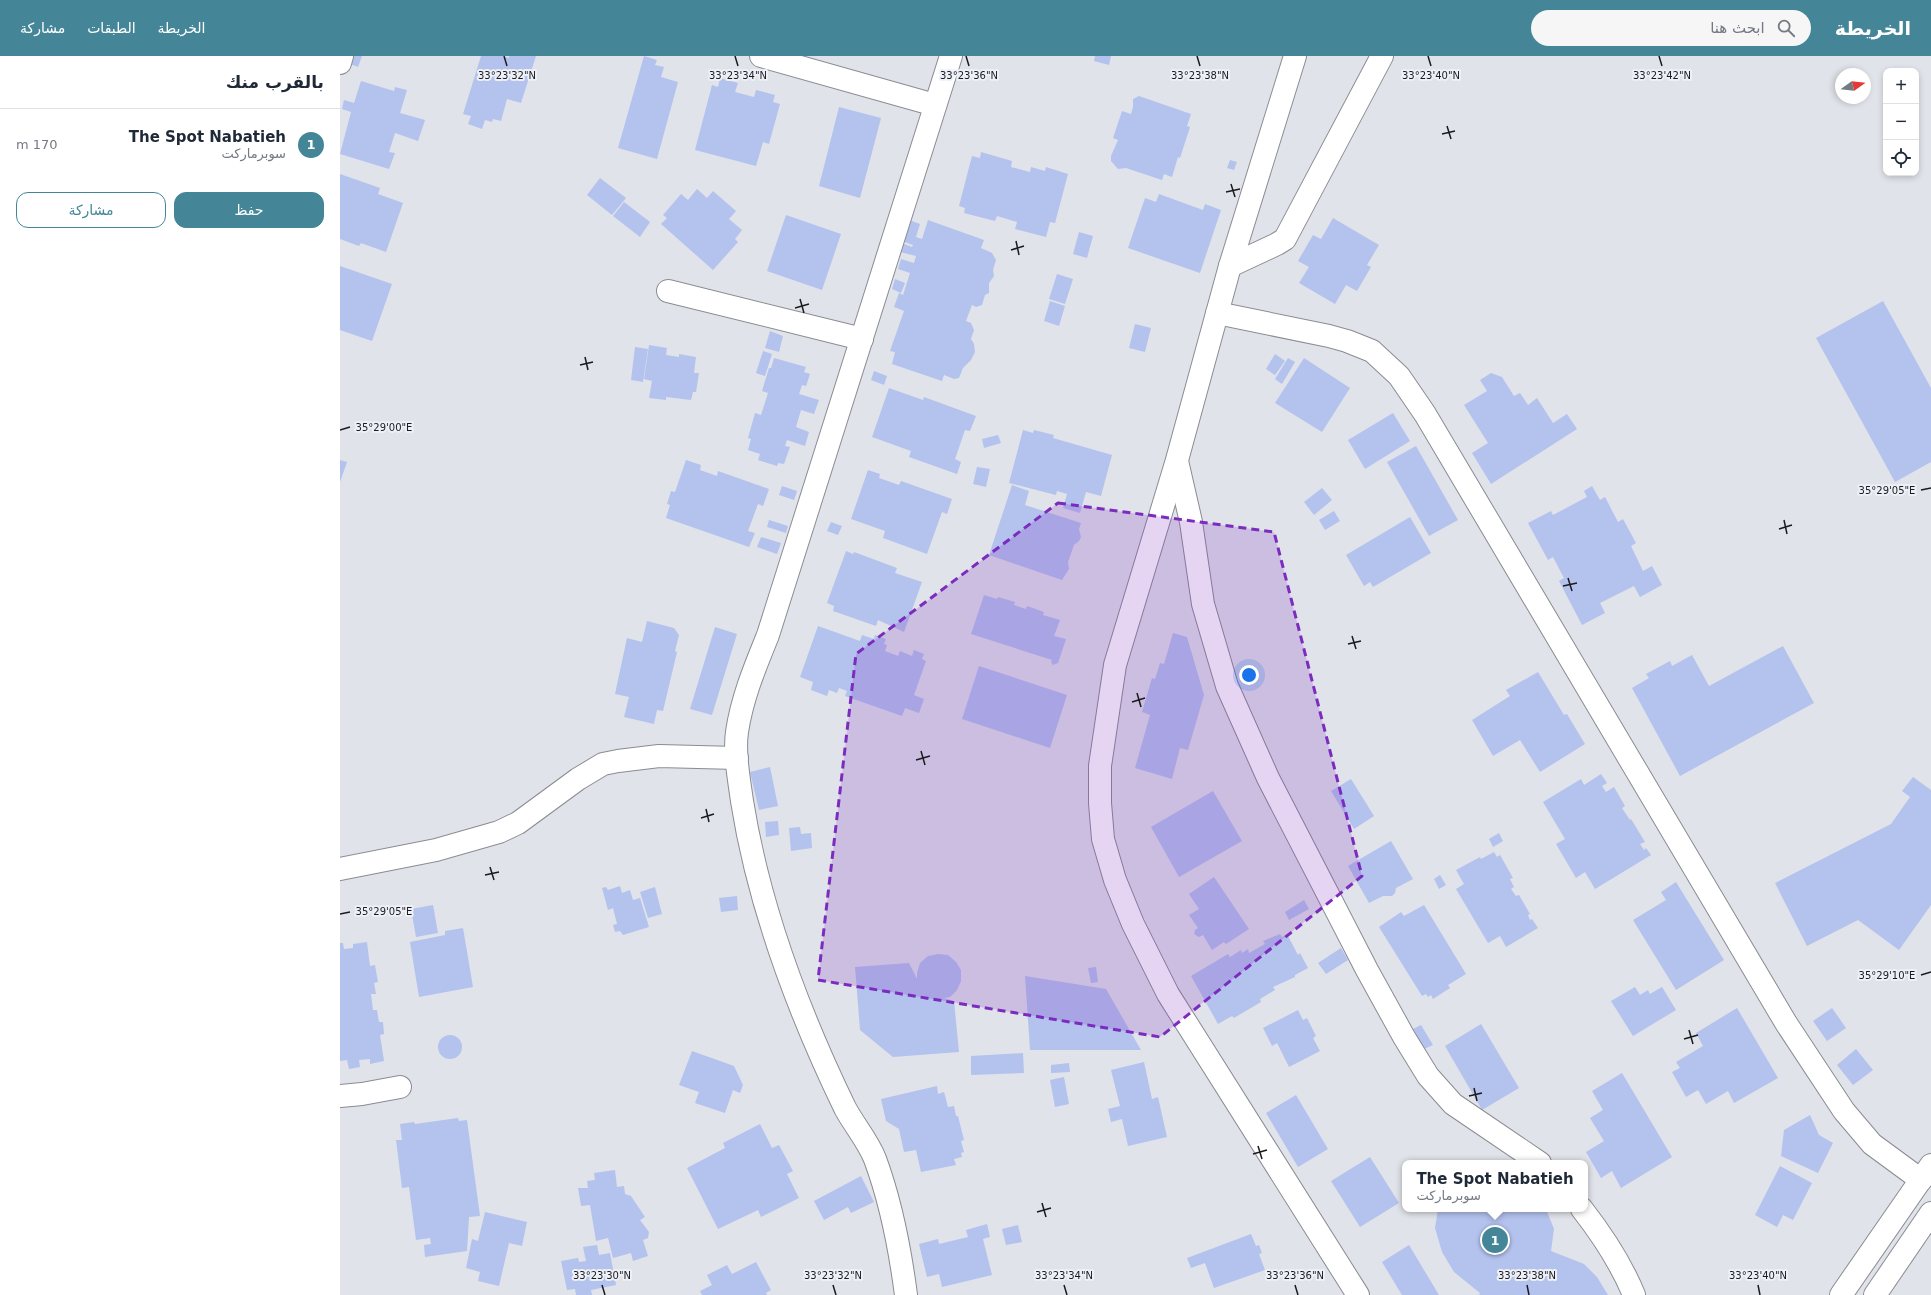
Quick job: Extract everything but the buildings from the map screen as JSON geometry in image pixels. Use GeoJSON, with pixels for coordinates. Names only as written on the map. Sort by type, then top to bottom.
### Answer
{"type":"FeatureCollection","features":[{"type":"Feature","properties":{"kind":"main road"},"geometry":{"type":"LineString","coordinates":[[340,63],[342,56]]}},
{"type":"Feature","properties":{"kind":"main road"},"geometry":{"type":"LineString","coordinates":[[761,56],[936,105]]}},
{"type":"Feature","properties":{"kind":"main road"},"geometry":{"type":"LineString","coordinates":[[906,1295],[892,1218],[874,1158],[846,1109],[800,1005],[771,925],[749,846],[737,758],[737,733],[748,687],[770,628],[952,56]]}},
{"type":"Feature","properties":{"kind":"main road"},"geometry":{"type":"LineString","coordinates":[[1295,56],[1230,266],[1177,460],[1115,665],[1100,766],[1100,803],[1103,839],[1115,880],[1133,924],[1168,994],[1358,1295]]}},
{"type":"Feature","properties":{"kind":"main road"},"geometry":{"type":"LineString","coordinates":[[1230,266],[1285,239],[1382,56]]}},
{"type":"Feature","properties":{"kind":"main road"},"geometry":{"type":"LineString","coordinates":[[668,291],[862,339]]}},
{"type":"Feature","properties":{"kind":"main road"},"geometry":{"type":"LineString","coordinates":[[1217,313],[1348,341],[1372,351],[1399,376],[1425,414],[1786,1023],[1844,1111],[1872,1144],[1926,1172],[1842,1295]]}},
{"type":"Feature","properties":{"kind":"main road"},"geometry":{"type":"LineString","coordinates":[[1177,460],[1192,522],[1203,604],[1227,686],[1268,778],[1371,977],[1404,1037],[1428,1076],[1453,1104],[1536,1160]]}},
{"type":"Feature","properties":{"kind":"main road"},"geometry":{"type":"LineString","coordinates":[[340,869],[436,850],[499,832],[518,823],[578,779],[603,764],[618,760],[659,756],[737,758]]}},
{"type":"Feature","properties":{"kind":"main road"},"geometry":{"type":"LineString","coordinates":[[340,1096],[362,1094],[400,1087]]}},
{"type":"Feature","properties":{"kind":"main road"},"geometry":{"type":"LineString","coordinates":[[1584,1212],[1603,1236],[1620,1264],[1634,1295]]}},
{"type":"Feature","properties":{"kind":"main road"},"geometry":{"type":"LineString","coordinates":[[1875,1295],[1931,1213]]}},
{"type":"Feature","properties":{"kind":"highlighted area"},"geometry":{"type":"Polygon","coordinates":[[[1058,503],[1274,532],[1362,876],[1160,1037],[818,980],[856,654],[1058,503]]]}},
{"type":"Feature","properties":{"kind":"place","name":"The Spot Nabatieh"},"geometry":{"type":"Point","coordinates":[1495,1240]}}]}
